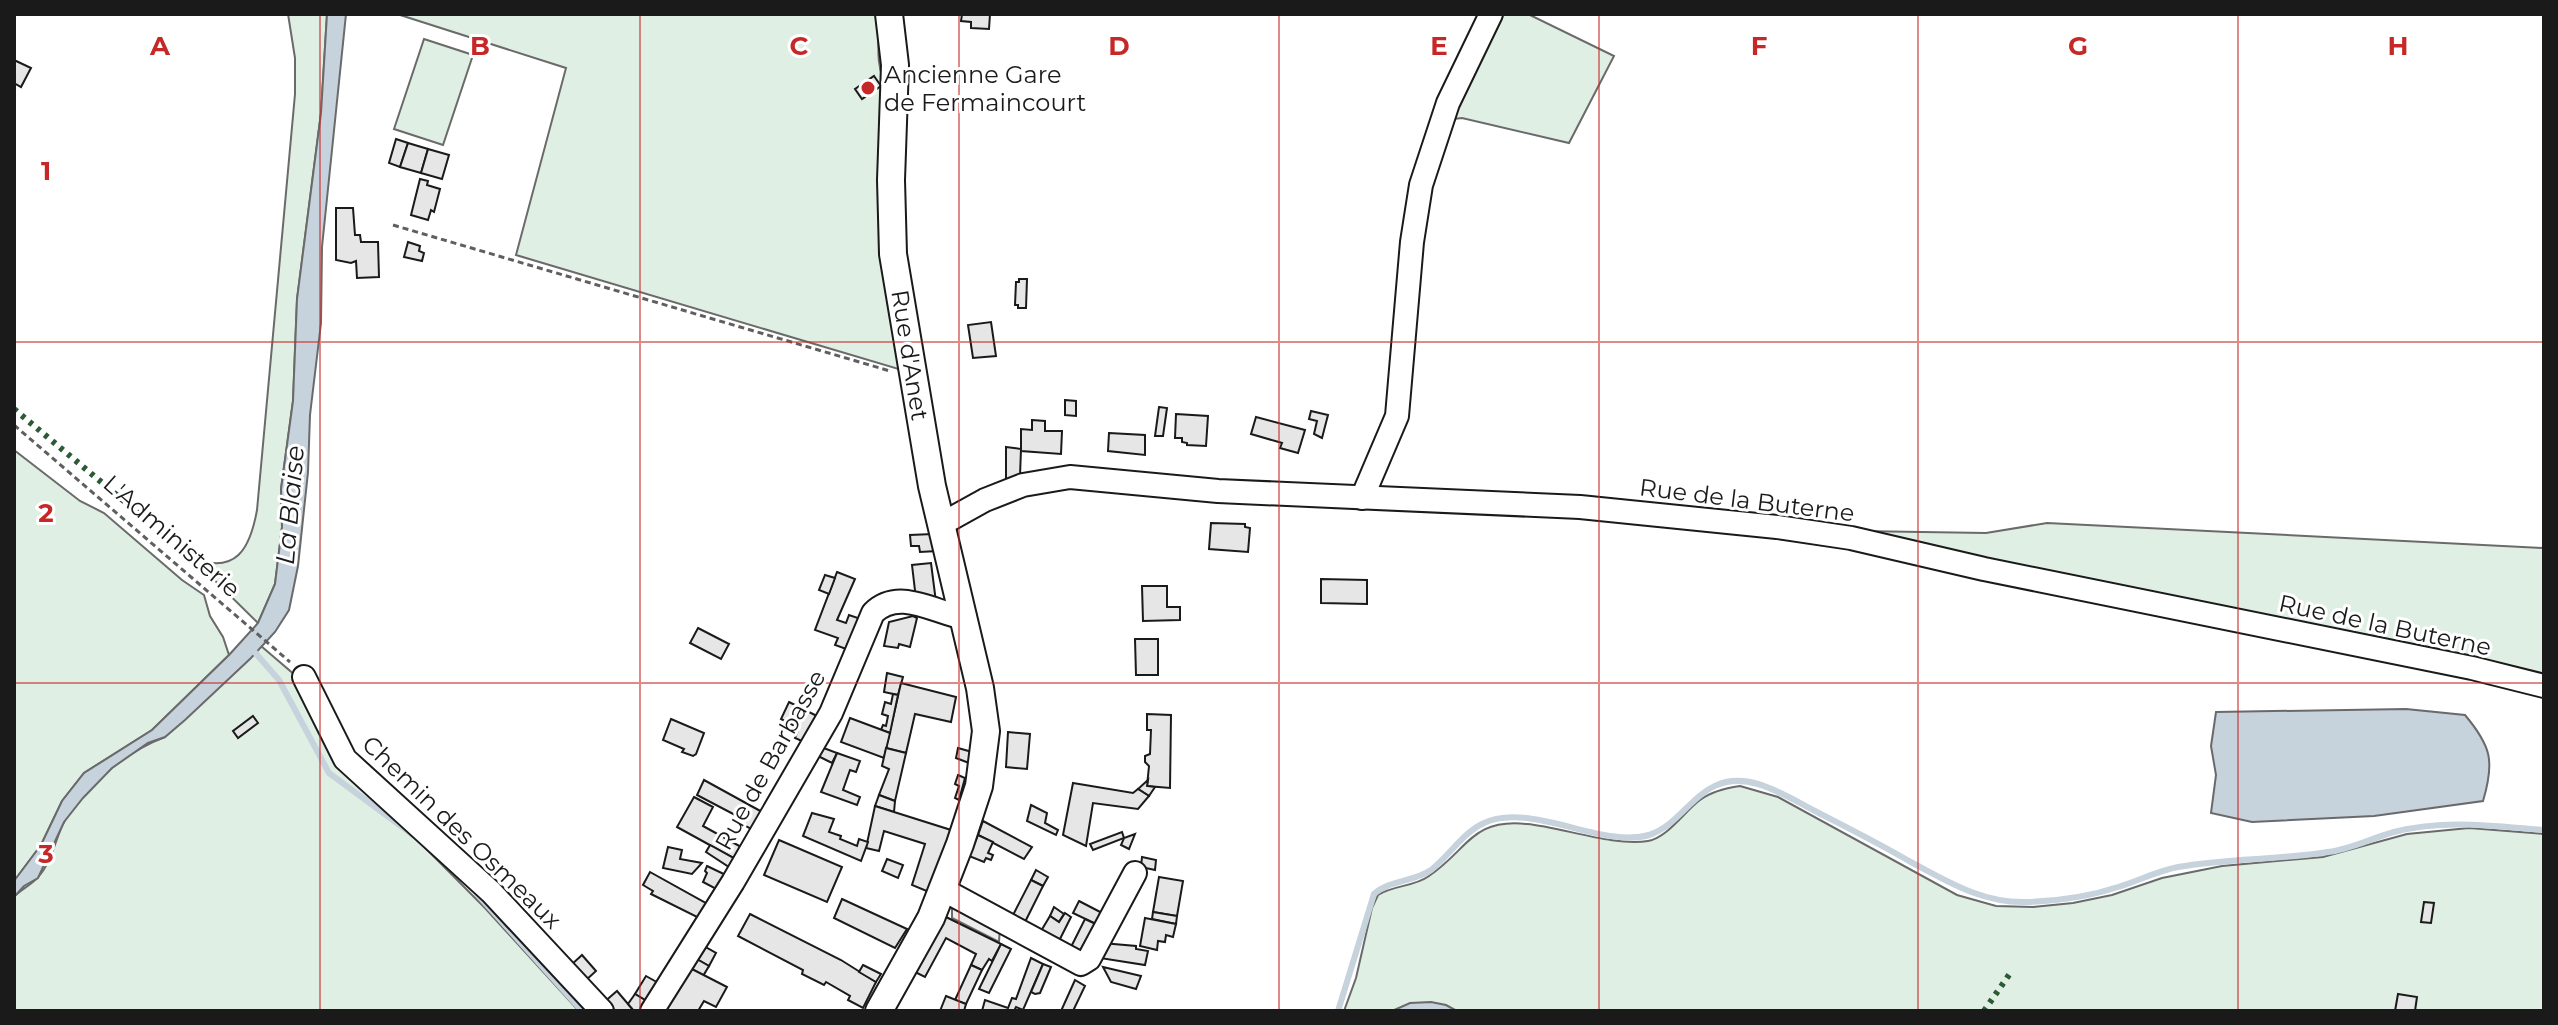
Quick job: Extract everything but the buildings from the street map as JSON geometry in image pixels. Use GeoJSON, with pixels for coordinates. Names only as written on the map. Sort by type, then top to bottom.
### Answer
{"type":"FeatureCollection","features":[{"type":"Feature","properties":{"kind":"main road","name":"Rue d'Anet"},"geometry":{"type":"LineString","coordinates":[[879,1011],[931,918],[976,799],[985,745],[983,703],[913,377],[893,254],[890,217],[895,65],[889,14]]}},
{"type":"Feature","properties":{"kind":"main road","name":"Rue d'Anet"},"geometry":{"type":"LineString","coordinates":[[893,127],[945,522]]}},
{"type":"Feature","properties":{"kind":"street"},"geometry":{"type":"LineString","coordinates":[[1362,498],[1389,439],[1402,390],[1412,242],[1421,185],[1448,103],[1491,14]]}},
{"type":"Feature","properties":{"kind":"street","name":"Rue de la Buterne"},"geometry":{"type":"LineString","coordinates":[[945,522],[985,500],[1023,485],[1070,477],[1218,491],[1580,507],[1777,527],[1851,538],[1999,572],[2472,668],[2544,686]]}},
{"type":"Feature","properties":{"kind":"street","name":"Rue de Barbasse"},"geometry":{"type":"LineString","coordinates":[[652,1011],[733,882],[831,713],[873,613],[887,603],[902,601],[965,618]]}},
{"type":"Feature","properties":{"kind":"street","name":"Chemin des Osmeaux"},"geometry":{"type":"LineString","coordinates":[[304,677],[345,759],[491,892],[602,1011]]}},
{"type":"Feature","properties":{"kind":"street"},"geometry":{"type":"LineString","coordinates":[[942,889],[1081,964],[1089,959],[1135,873]]}},
{"type":"Feature","properties":{"kind":"path"},"geometry":{"type":"LineString","coordinates":[[393,225],[913,377]]}},
{"type":"Feature","properties":{"kind":"path","name":"L'Administerie"},"geometry":{"type":"LineString","coordinates":[[14,425],[286,657],[304,677]]}},
{"type":"Feature","properties":{"kind":"green space"},"geometry":{"type":"Polygon","coordinates":[[[288,14],[327,14],[321,113],[297,299],[293,401],[281,489],[282,527],[275,584],[258,623],[192,558],[207,562],[230,561],[245,547],[257,510],[295,94],[295,58],[288,14]]]}},
{"type":"Feature","properties":{"kind":"green space"},"geometry":{"type":"Polygon","coordinates":[[[397,14],[876,14],[905,371],[516,255],[566,68],[397,14]]]}},
{"type":"Feature","properties":{"kind":"green space"},"geometry":{"type":"Polygon","coordinates":[[[1496,14],[1528,14],[1614,56],[1569,143],[1462,118],[1453,119],[1496,14]]]}},
{"type":"Feature","properties":{"kind":"green space"},"geometry":{"type":"Polygon","coordinates":[[[424,39],[473,55],[443,145],[394,129],[424,39]]]}},
{"type":"Feature","properties":{"kind":"green space"},"geometry":{"type":"Polygon","coordinates":[[[14,450],[80,501],[104,513],[204,595],[210,616],[223,637],[229,655],[152,730],[84,773],[62,801],[41,845],[14,881],[14,450]]]}},
{"type":"Feature","properties":{"kind":"green space"},"geometry":{"type":"Polygon","coordinates":[[[2047,523],[2544,548],[2544,678],[1858,531],[1986,533],[2047,523]]]}},
{"type":"Feature","properties":{"kind":"green space"},"geometry":{"type":"Polygon","coordinates":[[[261,646],[296,676],[339,761],[485,908],[579,1011],[14,1011],[14,897],[42,872],[70,812],[92,785],[135,752],[165,737],[261,646]]]}},
{"type":"Feature","properties":{"kind":"green space"},"geometry":{"type":"Polygon","coordinates":[[[1740,786],[1778,797],[1957,895],[1996,906],[2033,907],[2073,903],[2112,895],[2162,878],[2222,866],[2323,857],[2407,834],[2469,828],[2544,834],[2544,1011],[1344,1011],[1378,895],[1429,876],[1482,831],[1508,823],[1527,824],[1620,841],[1648,841],[1669,829],[1705,797],[1719,790],[1740,786]]]}},
{"type":"Feature","properties":{"kind":"shaded area"},"geometry":{"type":"Polygon","coordinates":[[[952,901],[1000,927],[999,942],[952,918],[952,901]]]}},
{"type":"Feature","properties":{"kind":"water","name":"La Blaise"},"geometry":{"type":"Polygon","coordinates":[[[327,14],[346,14],[322,247],[321,323],[310,415],[308,472],[298,566],[289,610],[275,632],[251,658],[185,720],[165,737],[148,743],[112,768],[83,798],[64,822],[38,878],[24,886],[14,897],[14,881],[41,845],[62,801],[84,773],[152,730],[229,655],[258,623],[275,584],[282,527],[281,489],[293,401],[297,299],[321,113],[327,14]]]}},
{"type":"Feature","properties":{"kind":"water"},"geometry":{"type":"Polygon","coordinates":[[[2406,709],[2465,715],[2480,736],[2488,755],[2489,775],[2483,801],[2374,816],[2252,822],[2211,813],[2216,775],[2211,746],[2216,712],[2406,709]]]}},
{"type":"Feature","properties":{"kind":"water"},"geometry":{"type":"Polygon","coordinates":[[[1431,1002],[1457,1011],[1392,1011],[1410,1003],[1431,1002]]]}},
{"type":"Feature","properties":{"kind":"waterway"},"geometry":{"type":"LineString","coordinates":[[251,648],[279,680],[329,773],[413,835]]}},
{"type":"Feature","properties":{"kind":"waterway"},"geometry":{"type":"LineString","coordinates":[[1338,1011],[1374,894],[1431,870],[1468,833],[1482,824],[1500,818],[1521,818],[1610,836],[1630,838],[1649,835],[1663,829],[1696,799],[1722,783],[1738,781],[1773,789],[1951,883],[1994,899],[2026,902],[2084,896],[2178,867],[2337,851],[2413,828],[2469,825],[2544,830]]}},
{"type":"Feature","properties":{"kind":"waterway"},"geometry":{"type":"LineString","coordinates":[[477,894],[582,1011]]}},
{"type":"Feature","properties":{"kind":"hedge"},"geometry":{"type":"LineString","coordinates":[[14,409],[192,558]]}},
{"type":"Feature","properties":{"kind":"hedge"},"geometry":{"type":"LineString","coordinates":[[1984,1011],[2011,972]]}},
{"type":"Feature","properties":{"kind":"place","name":"Ancienne Gare de Fermaincourt"},"geometry":{"type":"Point","coordinates":[868,88]}}]}
